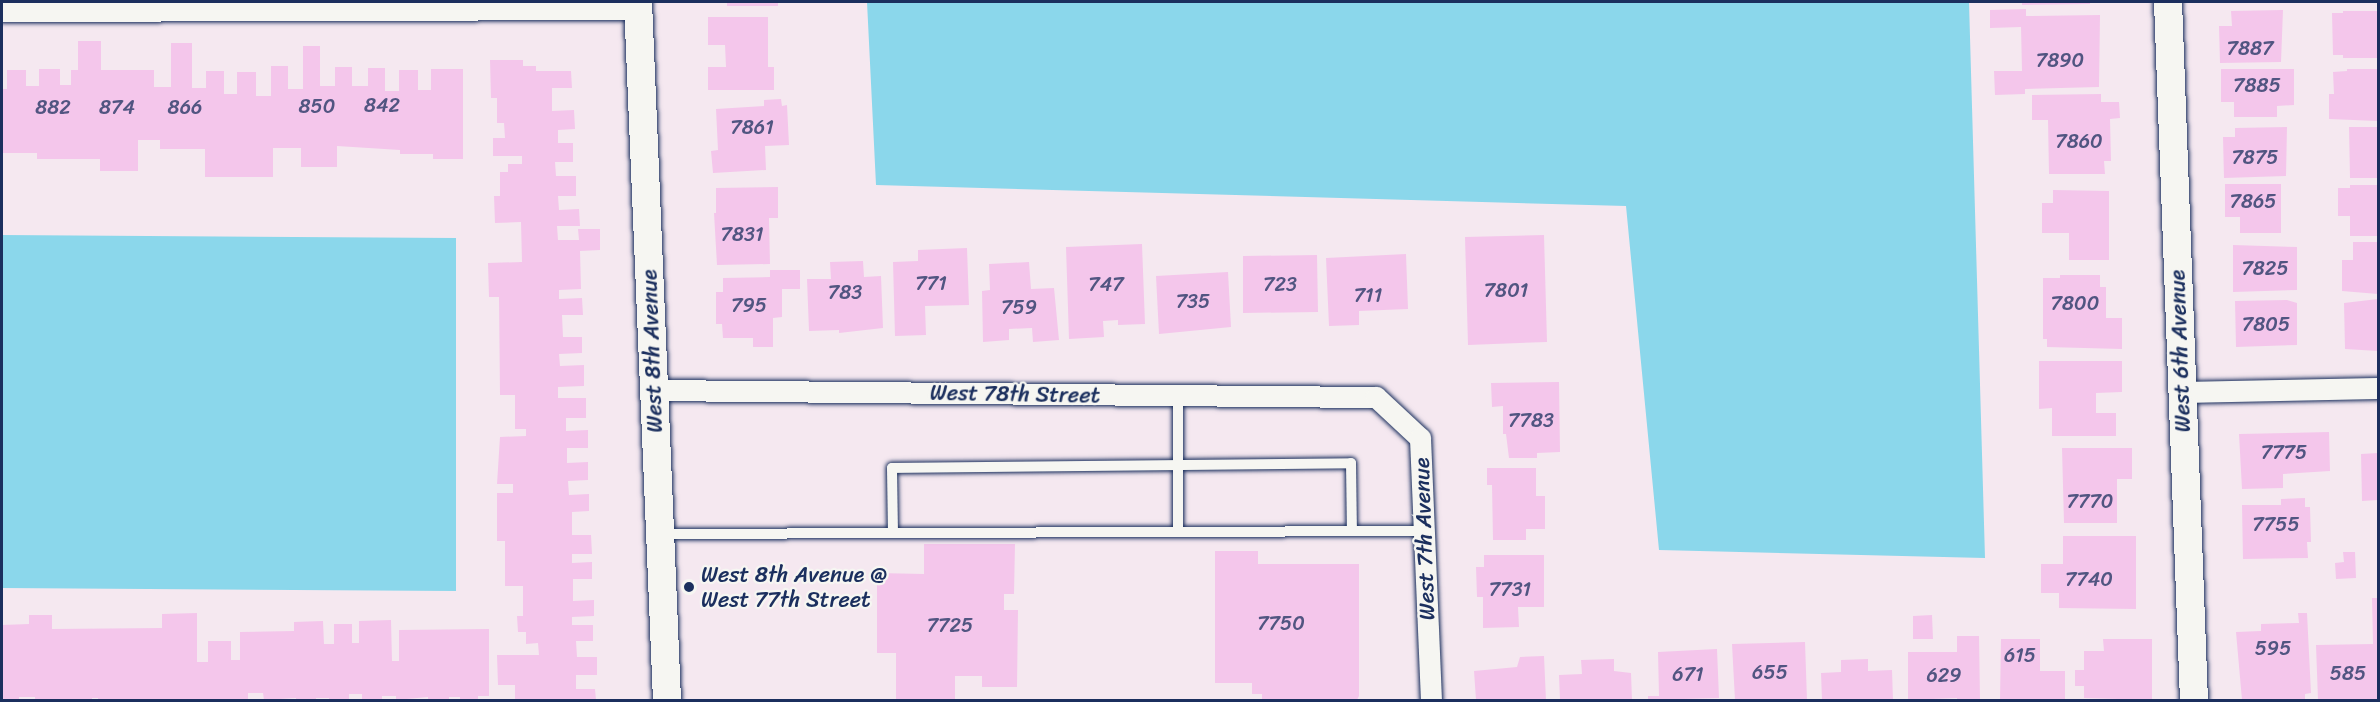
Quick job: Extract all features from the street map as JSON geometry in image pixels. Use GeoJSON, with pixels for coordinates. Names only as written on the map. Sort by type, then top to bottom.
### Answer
{"type":"FeatureCollection","features":[{"type":"Feature","properties":{"kind":"street","name":"West 6th Avenue"},"geometry":{"type":"LineString","coordinates":[[2168,2],[2194,700]]}},
{"type":"Feature","properties":{"kind":"street"},"geometry":{"type":"LineString","coordinates":[[2,11],[638,5]]}},
{"type":"Feature","properties":{"kind":"street","name":"West 8th Avenue"},"geometry":{"type":"LineString","coordinates":[[638,5],[667,700]]}},
{"type":"Feature","properties":{"kind":"street"},"geometry":{"type":"LineString","coordinates":[[2181,392],[2379,388]]}},
{"type":"Feature","properties":{"kind":"street","name":"West 78th Street"},"geometry":{"type":"LineString","coordinates":[[654,390],[1376,398]]}},
{"type":"Feature","properties":{"kind":"street","name":"West 7th Avenue"},"geometry":{"type":"LineString","coordinates":[[1376,398],[1420,438],[1431,700]]}},
{"type":"Feature","properties":{"kind":"lane"},"geometry":{"type":"LineString","coordinates":[[1178,395],[1178,532]]}},
{"type":"Feature","properties":{"kind":"lane"},"geometry":{"type":"LineString","coordinates":[[893,533],[892,468],[1351,463],[1352,531]]}},
{"type":"Feature","properties":{"kind":"lane"},"geometry":{"type":"LineString","coordinates":[[660,534],[1424,531]]}},
{"type":"Feature","properties":{"kind":"water"},"geometry":{"type":"Polygon","coordinates":[[[867,2],[1969,2],[1985,558],[1659,550],[1626,206],[876,185],[867,2]]]}},
{"type":"Feature","properties":{"kind":"water"},"geometry":{"type":"Polygon","coordinates":[[[2,235],[456,238],[456,591],[2,588],[2,235]]]}},
{"type":"Feature","properties":{"kind":"building"},"geometry":{"type":"Polygon","coordinates":[[[727,2],[778,2],[778,6],[727,6],[727,2]]]}},
{"type":"Feature","properties":{"kind":"building"},"geometry":{"type":"Polygon","coordinates":[[[2022,2],[2090,2],[2090,4],[2022,5],[2022,2]]]}},
{"type":"Feature","properties":{"kind":"building"},"geometry":{"type":"Polygon","coordinates":[[[2026,9],[2026,16],[2100,15],[2099,87],[2025,89],[2025,94],[1995,95],[1994,71],[2022,71],[2021,27],[1990,28],[1990,10],[2026,9]]]}},
{"type":"Feature","properties":{"kind":"building"},"geometry":{"type":"Polygon","coordinates":[[[2283,10],[2281,62],[2220,63],[2219,26],[2232,26],[2231,11],[2283,10]]]}},
{"type":"Feature","properties":{"kind":"building"},"geometry":{"type":"Polygon","coordinates":[[[2343,11],[2378,11],[2378,58],[2343,58],[2343,55],[2333,55],[2332,13],[2343,13],[2343,11]]]}},
{"type":"Feature","properties":{"kind":"building"},"geometry":{"type":"Polygon","coordinates":[[[708,17],[768,17],[768,67],[774,67],[774,90],[708,90],[708,67],[726,67],[725,45],[708,45],[708,17]]]}},
{"type":"Feature","properties":{"kind":"building"},"geometry":{"type":"Polygon","coordinates":[[[78,41],[101,41],[101,70],[154,70],[154,87],[171,87],[171,43],[192,43],[192,88],[206,88],[206,71],[224,71],[224,94],[237,94],[237,72],[256,72],[256,96],[271,96],[271,66],[288,66],[288,89],[303,89],[303,46],[320,46],[320,86],[335,86],[335,67],[352,67],[352,86],[368,86],[368,68],[385,68],[385,91],[399,91],[399,70],[418,70],[418,90],[431,90],[431,69],[463,69],[463,159],[433,159],[433,154],[400,154],[400,150],[337,146],[337,167],[301,167],[301,148],[273,148],[273,177],[205,177],[205,149],[160,149],[160,140],[138,140],[138,171],[100,171],[100,159],[37,159],[37,153],[2,153],[2,89],[7,89],[7,70],[26,70],[26,86],[39,86],[39,69],[60,69],[60,85],[71,85],[71,70],[78,70],[78,41]]]}},
{"type":"Feature","properties":{"kind":"building"},"geometry":{"type":"Polygon","coordinates":[[[490,60],[523,60],[523,66],[536,66],[536,71],[571,71],[572,88],[552,88],[552,111],[574,110],[575,129],[558,130],[558,143],[573,143],[573,162],[555,162],[556,176],[576,176],[576,196],[558,196],[559,210],[579,209],[580,226],[557,226],[558,240],[579,240],[578,229],[600,229],[600,250],[580,251],[581,289],[559,290],[559,299],[582,298],[583,315],[562,315],[563,337],[582,337],[582,353],[559,354],[560,366],[584,365],[584,386],[558,387],[558,398],[586,398],[586,418],[566,418],[566,431],[588,430],[588,448],[567,448],[567,463],[588,462],[588,480],[568,481],[569,495],[589,494],[589,511],[572,512],[572,535],[591,535],[592,554],[572,554],[572,563],[592,562],[592,579],[573,579],[573,601],[594,600],[594,616],[572,617],[572,625],[593,625],[593,641],[576,641],[577,657],[597,657],[597,675],[576,675],[576,689],[595,689],[596,700],[515,700],[515,685],[498,685],[497,655],[539,655],[538,643],[526,644],[526,632],[518,632],[517,616],[523,616],[523,586],[505,586],[505,541],[497,541],[497,493],[513,493],[513,484],[497,484],[500,437],[526,436],[526,429],[515,429],[515,395],[500,395],[499,297],[489,297],[488,263],[522,262],[521,222],[495,223],[494,196],[500,196],[500,172],[508,172],[508,164],[522,164],[522,156],[493,156],[493,138],[505,138],[504,123],[497,123],[497,98],[491,98],[490,60]]]}},
{"type":"Feature","properties":{"kind":"building"},"geometry":{"type":"Polygon","coordinates":[[[2221,69],[2294,69],[2294,105],[2277,106],[2277,117],[2234,117],[2234,102],[2221,102],[2221,69]]]}},
{"type":"Feature","properties":{"kind":"building"},"geometry":{"type":"Polygon","coordinates":[[[2347,69],[2378,69],[2378,121],[2329,119],[2329,94],[2334,94],[2333,72],[2347,71],[2347,69]]]}},
{"type":"Feature","properties":{"kind":"building"},"geometry":{"type":"Polygon","coordinates":[[[2101,94],[2101,102],[2119,102],[2120,118],[2110,119],[2111,161],[2104,161],[2105,174],[2049,174],[2048,120],[2032,120],[2032,95],[2101,94]]]}},
{"type":"Feature","properties":{"kind":"building"},"geometry":{"type":"Polygon","coordinates":[[[781,99],[782,106],[787,105],[789,145],[765,146],[766,170],[713,173],[711,151],[718,150],[716,109],[764,106],[764,100],[781,99]]]}},
{"type":"Feature","properties":{"kind":"building"},"geometry":{"type":"Polygon","coordinates":[[[2287,127],[2286,176],[2224,178],[2223,137],[2235,137],[2235,128],[2287,127]]]}},
{"type":"Feature","properties":{"kind":"building"},"geometry":{"type":"Polygon","coordinates":[[[2349,127],[2378,127],[2378,178],[2350,178],[2349,127]]]}},
{"type":"Feature","properties":{"kind":"building"},"geometry":{"type":"Polygon","coordinates":[[[2225,184],[2281,184],[2281,233],[2240,233],[2240,217],[2225,217],[2225,184]]]}},
{"type":"Feature","properties":{"kind":"building"},"geometry":{"type":"Polygon","coordinates":[[[2350,185],[2378,185],[2378,236],[2350,236],[2350,216],[2338,216],[2338,188],[2350,188],[2350,185]]]}},
{"type":"Feature","properties":{"kind":"building"},"geometry":{"type":"Polygon","coordinates":[[[778,187],[778,218],[769,218],[770,264],[717,265],[714,213],[716,213],[716,188],[778,187]]]}},
{"type":"Feature","properties":{"kind":"building"},"geometry":{"type":"Polygon","coordinates":[[[2053,190],[2109,191],[2109,260],[2069,260],[2069,233],[2042,233],[2042,203],[2053,203],[2053,190]]]}},
{"type":"Feature","properties":{"kind":"building"},"geometry":{"type":"Polygon","coordinates":[[[1544,235],[1547,342],[1468,345],[1465,237],[1544,235]]]}},
{"type":"Feature","properties":{"kind":"building"},"geometry":{"type":"Polygon","coordinates":[[[2353,242],[2378,242],[2378,294],[2342,291],[2342,260],[2353,260],[2353,242]]]}},
{"type":"Feature","properties":{"kind":"building"},"geometry":{"type":"Polygon","coordinates":[[[1142,244],[1145,324],[1118,325],[1118,320],[1103,321],[1104,337],[1069,339],[1066,247],[1142,244]]]}},
{"type":"Feature","properties":{"kind":"building"},"geometry":{"type":"Polygon","coordinates":[[[2233,245],[2297,247],[2297,290],[2233,292],[2233,245]]]}},
{"type":"Feature","properties":{"kind":"building"},"geometry":{"type":"Polygon","coordinates":[[[967,248],[969,305],[925,306],[926,335],[895,336],[893,262],[918,261],[918,250],[967,248]]]}},
{"type":"Feature","properties":{"kind":"building"},"geometry":{"type":"Polygon","coordinates":[[[1406,254],[1408,309],[1359,311],[1359,325],[1329,326],[1326,258],[1406,254]]]}},
{"type":"Feature","properties":{"kind":"building"},"geometry":{"type":"Polygon","coordinates":[[[1317,255],[1318,312],[1243,313],[1243,256],[1317,255]]]}},
{"type":"Feature","properties":{"kind":"building"},"geometry":{"type":"Polygon","coordinates":[[[863,261],[864,277],[881,276],[883,328],[839,333],[839,330],[809,331],[807,279],[831,279],[830,262],[863,261]]]}},
{"type":"Feature","properties":{"kind":"building"},"geometry":{"type":"Polygon","coordinates":[[[1029,262],[1031,289],[1054,288],[1059,340],[1033,342],[1032,328],[1009,329],[1009,340],[983,342],[982,291],[990,290],[989,264],[1029,262]]]}},
{"type":"Feature","properties":{"kind":"building"},"geometry":{"type":"Polygon","coordinates":[[[770,270],[800,270],[800,289],[782,289],[782,317],[773,318],[773,347],[753,347],[753,338],[723,338],[722,324],[716,324],[716,292],[723,292],[723,278],[770,277],[770,270]]]}},
{"type":"Feature","properties":{"kind":"building"},"geometry":{"type":"Polygon","coordinates":[[[1228,272],[1231,327],[1159,334],[1156,276],[1228,272]]]}},
{"type":"Feature","properties":{"kind":"building"},"geometry":{"type":"Polygon","coordinates":[[[2060,275],[2100,275],[2100,287],[2106,287],[2106,318],[2122,318],[2122,349],[2047,347],[2047,339],[2043,339],[2043,278],[2060,278],[2060,275]]]}},
{"type":"Feature","properties":{"kind":"building"},"geometry":{"type":"Polygon","coordinates":[[[2378,299],[2378,351],[2345,349],[2344,303],[2378,299]]]}},
{"type":"Feature","properties":{"kind":"building"},"geometry":{"type":"Polygon","coordinates":[[[2287,300],[2297,303],[2297,345],[2236,347],[2235,301],[2287,300]]]}},
{"type":"Feature","properties":{"kind":"building"},"geometry":{"type":"Polygon","coordinates":[[[2039,361],[2122,361],[2122,392],[2096,393],[2096,413],[2116,413],[2116,436],[2052,436],[2052,408],[2039,409],[2039,361]]]}},
{"type":"Feature","properties":{"kind":"building"},"geometry":{"type":"Polygon","coordinates":[[[1559,382],[1560,452],[1537,453],[1537,458],[1509,458],[1506,434],[1503,434],[1503,406],[1492,407],[1491,383],[1559,382]]]}},
{"type":"Feature","properties":{"kind":"building"},"geometry":{"type":"Polygon","coordinates":[[[2329,432],[2330,471],[2283,474],[2283,488],[2242,489],[2239,434],[2329,432]]]}},
{"type":"Feature","properties":{"kind":"building"},"geometry":{"type":"Polygon","coordinates":[[[2062,448],[2132,448],[2132,479],[2117,479],[2117,523],[2064,523],[2062,448]]]}},
{"type":"Feature","properties":{"kind":"building"},"geometry":{"type":"Polygon","coordinates":[[[2378,453],[2378,500],[2362,501],[2361,454],[2378,453]]]}},
{"type":"Feature","properties":{"kind":"building"},"geometry":{"type":"Polygon","coordinates":[[[1487,468],[1536,468],[1536,496],[1545,496],[1545,529],[1526,529],[1526,540],[1493,540],[1492,485],[1487,485],[1487,468]]]}},
{"type":"Feature","properties":{"kind":"building"},"geometry":{"type":"Polygon","coordinates":[[[2305,498],[2305,507],[2310,507],[2311,542],[2307,542],[2308,558],[2243,559],[2242,505],[2281,505],[2281,499],[2305,498]]]}},
{"type":"Feature","properties":{"kind":"building"},"geometry":{"type":"Polygon","coordinates":[[[2063,536],[2136,536],[2136,609],[2059,608],[2059,593],[2041,593],[2041,564],[2063,564],[2063,536]]]}},
{"type":"Feature","properties":{"kind":"building"},"geometry":{"type":"Polygon","coordinates":[[[924,544],[1015,544],[1014,594],[1004,594],[1004,610],[1018,610],[1017,687],[982,687],[982,676],[955,676],[955,699],[896,699],[896,653],[877,653],[877,573],[924,574],[924,544]]]}},
{"type":"Feature","properties":{"kind":"building"},"geometry":{"type":"Polygon","coordinates":[[[1215,551],[1258,551],[1258,564],[1359,564],[1359,696],[1357,700],[1262,700],[1262,694],[1252,694],[1252,683],[1215,683],[1215,551]]]}},
{"type":"Feature","properties":{"kind":"building"},"geometry":{"type":"Polygon","coordinates":[[[2343,552],[2355,552],[2356,578],[2336,579],[2335,563],[2344,562],[2343,552]]]}},
{"type":"Feature","properties":{"kind":"building"},"geometry":{"type":"Polygon","coordinates":[[[1484,555],[1544,555],[1544,607],[1518,607],[1519,627],[1483,628],[1483,597],[1477,597],[1476,567],[1484,567],[1484,555]]]}},
{"type":"Feature","properties":{"kind":"building"},"geometry":{"type":"Polygon","coordinates":[[[2372,598],[2378,598],[2378,700],[2318,700],[2316,645],[2373,644],[2372,598]]]}},
{"type":"Feature","properties":{"kind":"building"},"geometry":{"type":"Polygon","coordinates":[[[197,613],[197,662],[208,662],[208,641],[231,641],[231,660],[240,660],[240,632],[294,631],[294,622],[323,621],[324,644],[334,644],[334,624],[352,624],[352,643],[359,643],[359,621],[391,620],[392,661],[399,661],[399,630],[489,629],[489,696],[478,696],[478,700],[460,700],[460,697],[449,697],[449,700],[428,700],[428,697],[396,700],[396,696],[382,696],[382,700],[362,700],[362,694],[349,694],[349,700],[316,698],[316,700],[296,700],[296,698],[264,700],[263,693],[248,693],[248,700],[98,700],[98,698],[92,698],[92,700],[35,700],[35,697],[19,697],[19,700],[2,699],[2,625],[29,624],[29,615],[52,615],[52,629],[162,628],[162,614],[197,613]]]}},
{"type":"Feature","properties":{"kind":"building"},"geometry":{"type":"Polygon","coordinates":[[[2298,613],[2307,613],[2311,693],[2305,694],[2305,700],[2242,700],[2236,632],[2261,631],[2261,624],[2299,623],[2298,613]]]}},
{"type":"Feature","properties":{"kind":"building"},"geometry":{"type":"Polygon","coordinates":[[[1932,615],[1933,639],[1913,639],[1913,616],[1932,615]]]}},
{"type":"Feature","properties":{"kind":"building"},"geometry":{"type":"Polygon","coordinates":[[[1957,636],[1979,636],[1980,700],[1957,700],[1957,698],[1908,700],[1908,652],[1957,652],[1957,636]]]}},
{"type":"Feature","properties":{"kind":"building"},"geometry":{"type":"Polygon","coordinates":[[[2001,639],[2040,639],[2040,671],[2065,671],[2065,700],[2000,700],[2001,639]]]}},
{"type":"Feature","properties":{"kind":"building"},"geometry":{"type":"Polygon","coordinates":[[[2103,639],[2152,639],[2152,700],[2084,698],[2084,686],[2075,686],[2075,670],[2084,670],[2084,651],[2104,651],[2103,639]]]}},
{"type":"Feature","properties":{"kind":"building"},"geometry":{"type":"Polygon","coordinates":[[[1805,642],[1807,700],[1735,700],[1732,644],[1805,642]]]}},
{"type":"Feature","properties":{"kind":"building"},"geometry":{"type":"Polygon","coordinates":[[[1717,649],[1719,698],[1648,700],[1648,696],[1659,696],[1658,652],[1717,649]]]}},
{"type":"Feature","properties":{"kind":"building"},"geometry":{"type":"Polygon","coordinates":[[[1544,656],[1546,700],[1476,700],[1474,671],[1517,667],[1520,657],[1544,656]]]}},
{"type":"Feature","properties":{"kind":"building"},"geometry":{"type":"Polygon","coordinates":[[[1614,659],[1614,671],[1631,673],[1632,700],[1560,700],[1559,675],[1582,674],[1581,660],[1614,659]]]}},
{"type":"Feature","properties":{"kind":"building"},"geometry":{"type":"Polygon","coordinates":[[[1868,659],[1868,671],[1892,670],[1893,700],[1822,700],[1821,673],[1841,672],[1841,660],[1868,659]]]}},
{"type":"Feature","properties":{"kind":"place","name":"West 8th Avenue @ West 77th Street"},"geometry":{"type":"Point","coordinates":[689,587]}}]}
